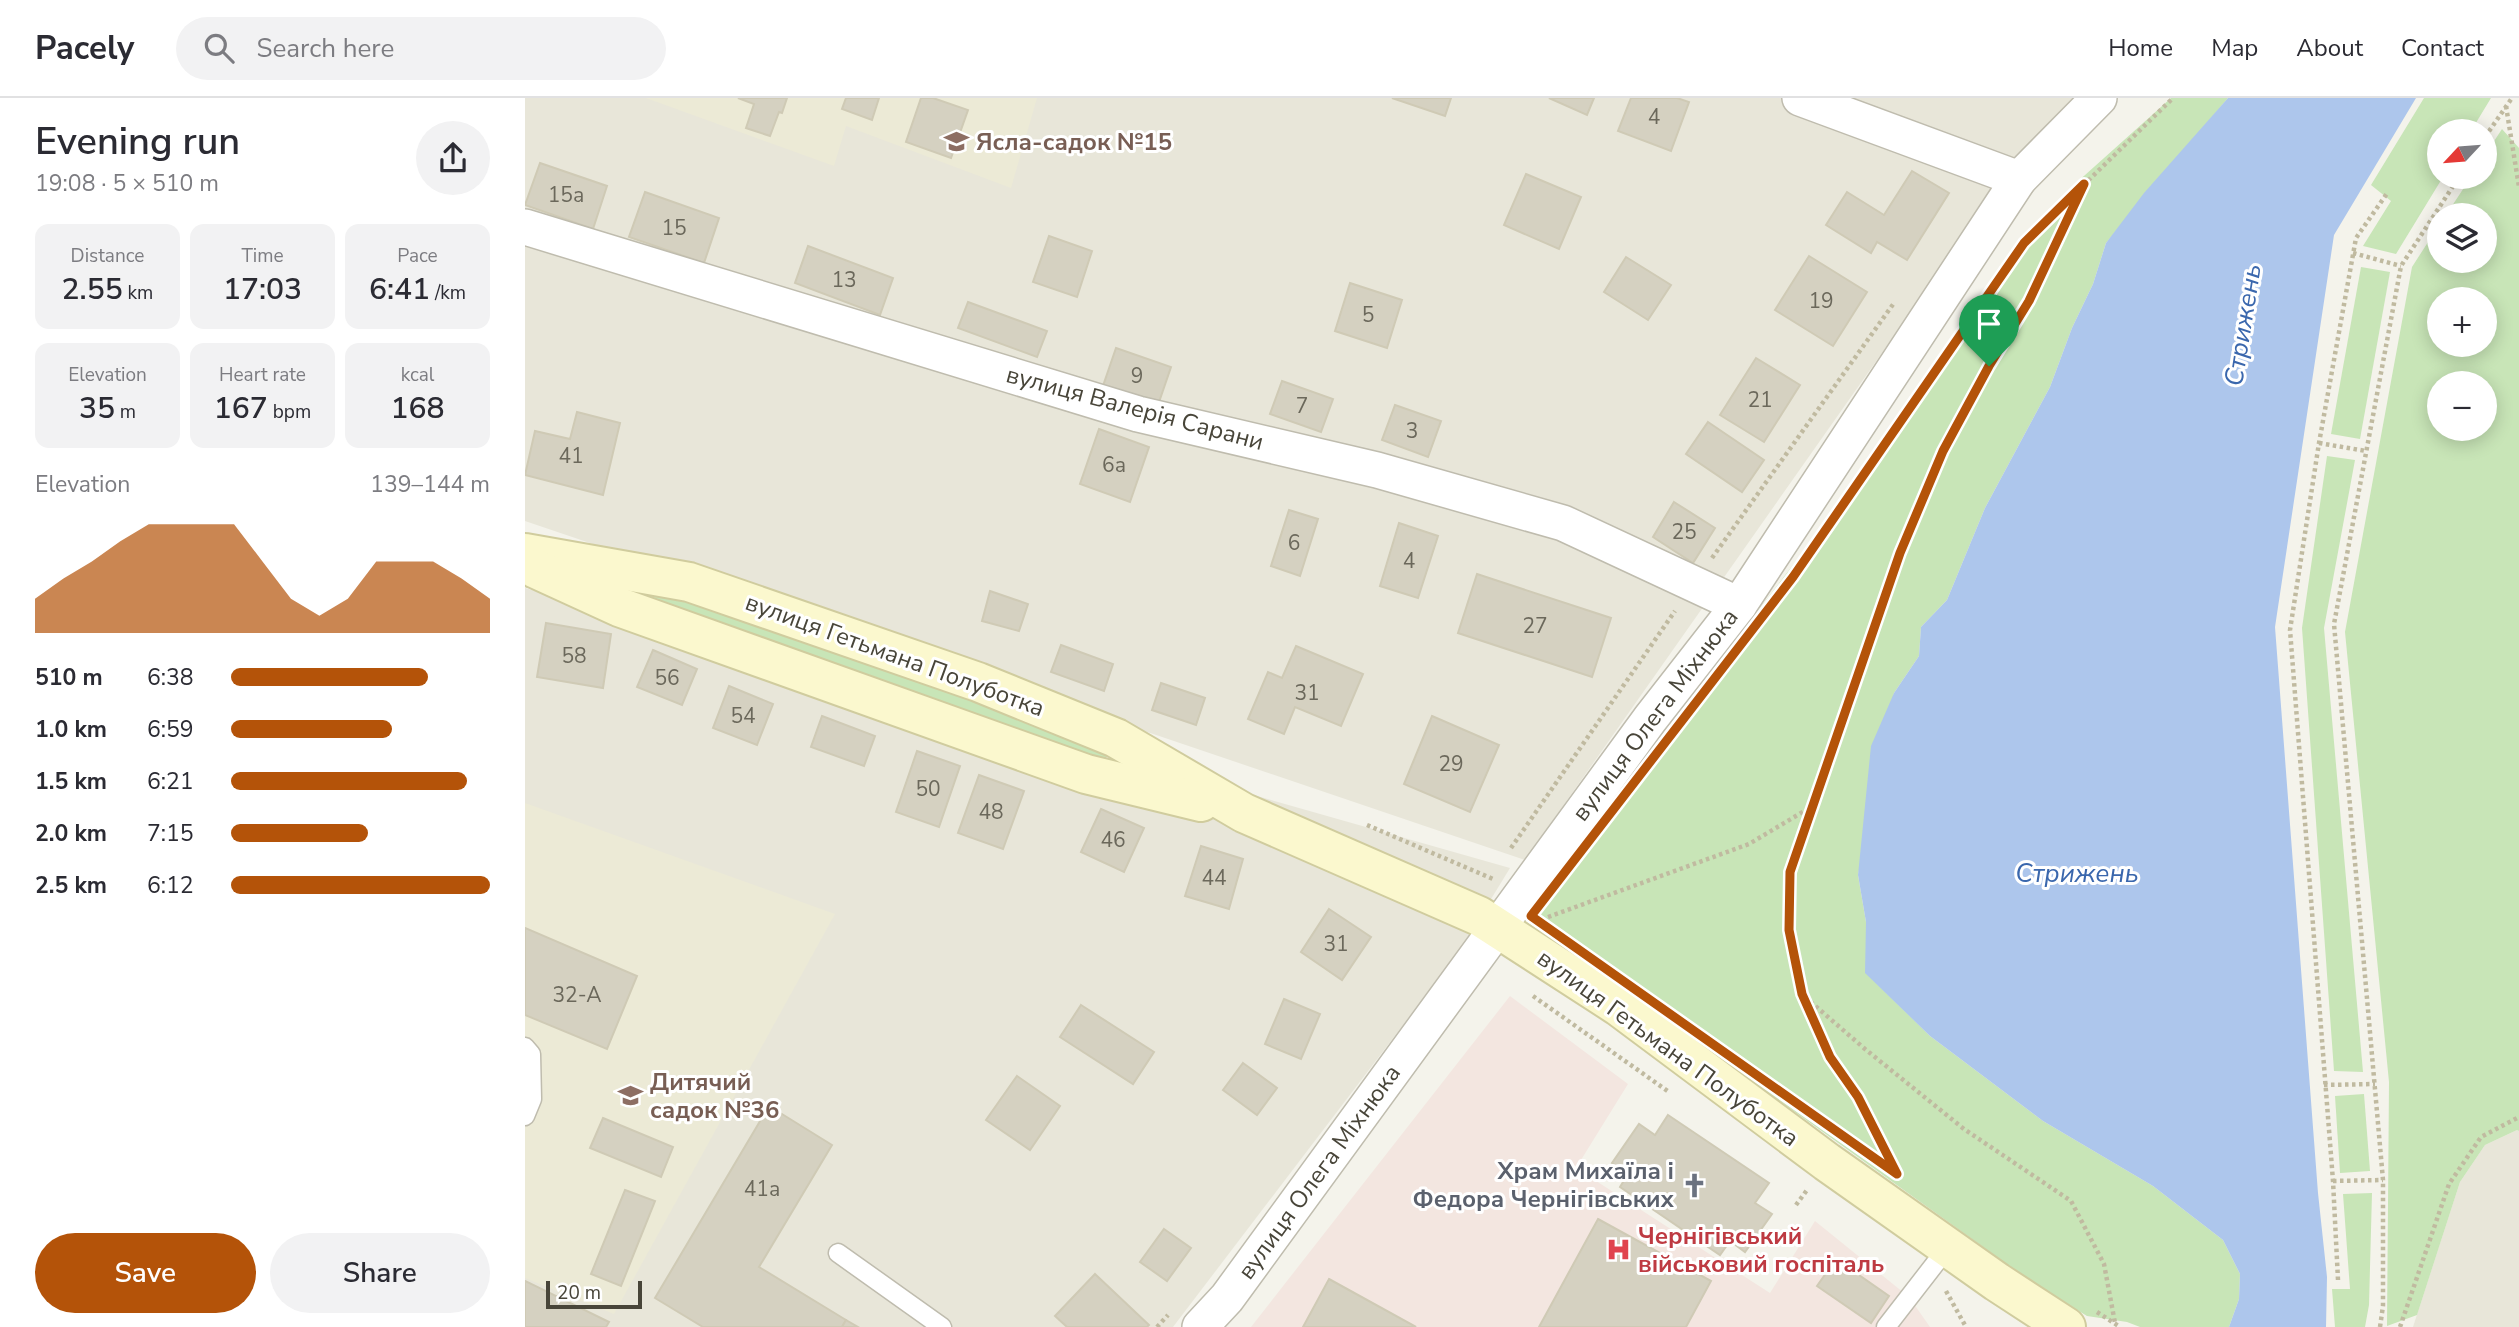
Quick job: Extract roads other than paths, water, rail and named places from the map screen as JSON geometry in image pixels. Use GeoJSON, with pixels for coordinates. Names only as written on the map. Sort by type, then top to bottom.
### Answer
{"type":"FeatureCollection","features":[{"type":"Feature","properties":{"kind":"street"},"geometry":{"type":"LineString","coordinates":[[1800,98],[2019,179]]}},
{"type":"Feature","properties":{"kind":"street","name":"вулиця Олега Міхнюка"},"geometry":{"type":"LineString","coordinates":[[1200,1327],[1227,1298],[1650,719],[1739,605],[2019,179],[2099,98]]}},
{"type":"Feature","properties":{"kind":"street","name":"вулиця Валерія Сарани"},"geometry":{"type":"LineString","coordinates":[[525,227],[1138,414],[1377,470],[1563,523],[1739,605]]}},
{"type":"Feature","properties":{"kind":"street","name":"вулиця Гетьмана Полуботка"},"geometry":{"type":"LineString","coordinates":[[525,552],[689,582],[978,682],[1116,738],[1244,813],[1453,904],[1497,928],[1618,1006],[1827,1162],[1948,1247],[2080,1318]]}},
{"type":"Feature","properties":{"kind":"street","name":"вулиця Гетьмана Полуботка"},"geometry":{"type":"LineString","coordinates":[[525,564],[619,607],[1086,774],[1244,813]]}},
{"type":"Feature","properties":{"kind":"lane"},"geometry":{"type":"LineString","coordinates":[[525,1048],[531,1054],[532,1099],[525,1116]]}},
{"type":"Feature","properties":{"kind":"lane"},"geometry":{"type":"LineString","coordinates":[[1887,1327],[1948,1247]]}},
{"type":"Feature","properties":{"kind":"lane"},"geometry":{"type":"LineString","coordinates":[[838,1254],[942,1327]]}},
{"type":"Feature","properties":{"kind":"water","name":"Стрижень"},"geometry":{"type":"Polygon","coordinates":[[[2228,98],[2416,98],[2334,235],[2275,627],[2318,1193],[2327,1277],[2326,1327],[2229,1327],[2239,1299],[2240,1274],[2223,1240],[2153,1186],[2043,1121],[1930,1036],[1865,973],[1866,922],[1858,875],[1871,746],[1894,693],[1919,656],[1921,627],[1947,600],[1985,508],[2050,387],[2072,328],[2093,284],[2106,243],[2144,193],[2228,98]]]}},
{"type":"Feature","properties":{"kind":"place","name":"Ясла-садок №15"},"geometry":{"type":"Point","coordinates":[956,142]}},
{"type":"Feature","properties":{"kind":"place","name":"Дитячий садок №36"},"geometry":{"type":"Point","coordinates":[630,1096]}},
{"type":"Feature","properties":{"kind":"place","name":"Храм Михаїла і Федора Чернігівських"},"geometry":{"type":"Point","coordinates":[1694,1185]}},
{"type":"Feature","properties":{"kind":"place","name":"Чернігівський військовий госпіталь"},"geometry":{"type":"Point","coordinates":[1618,1250]}}]}
